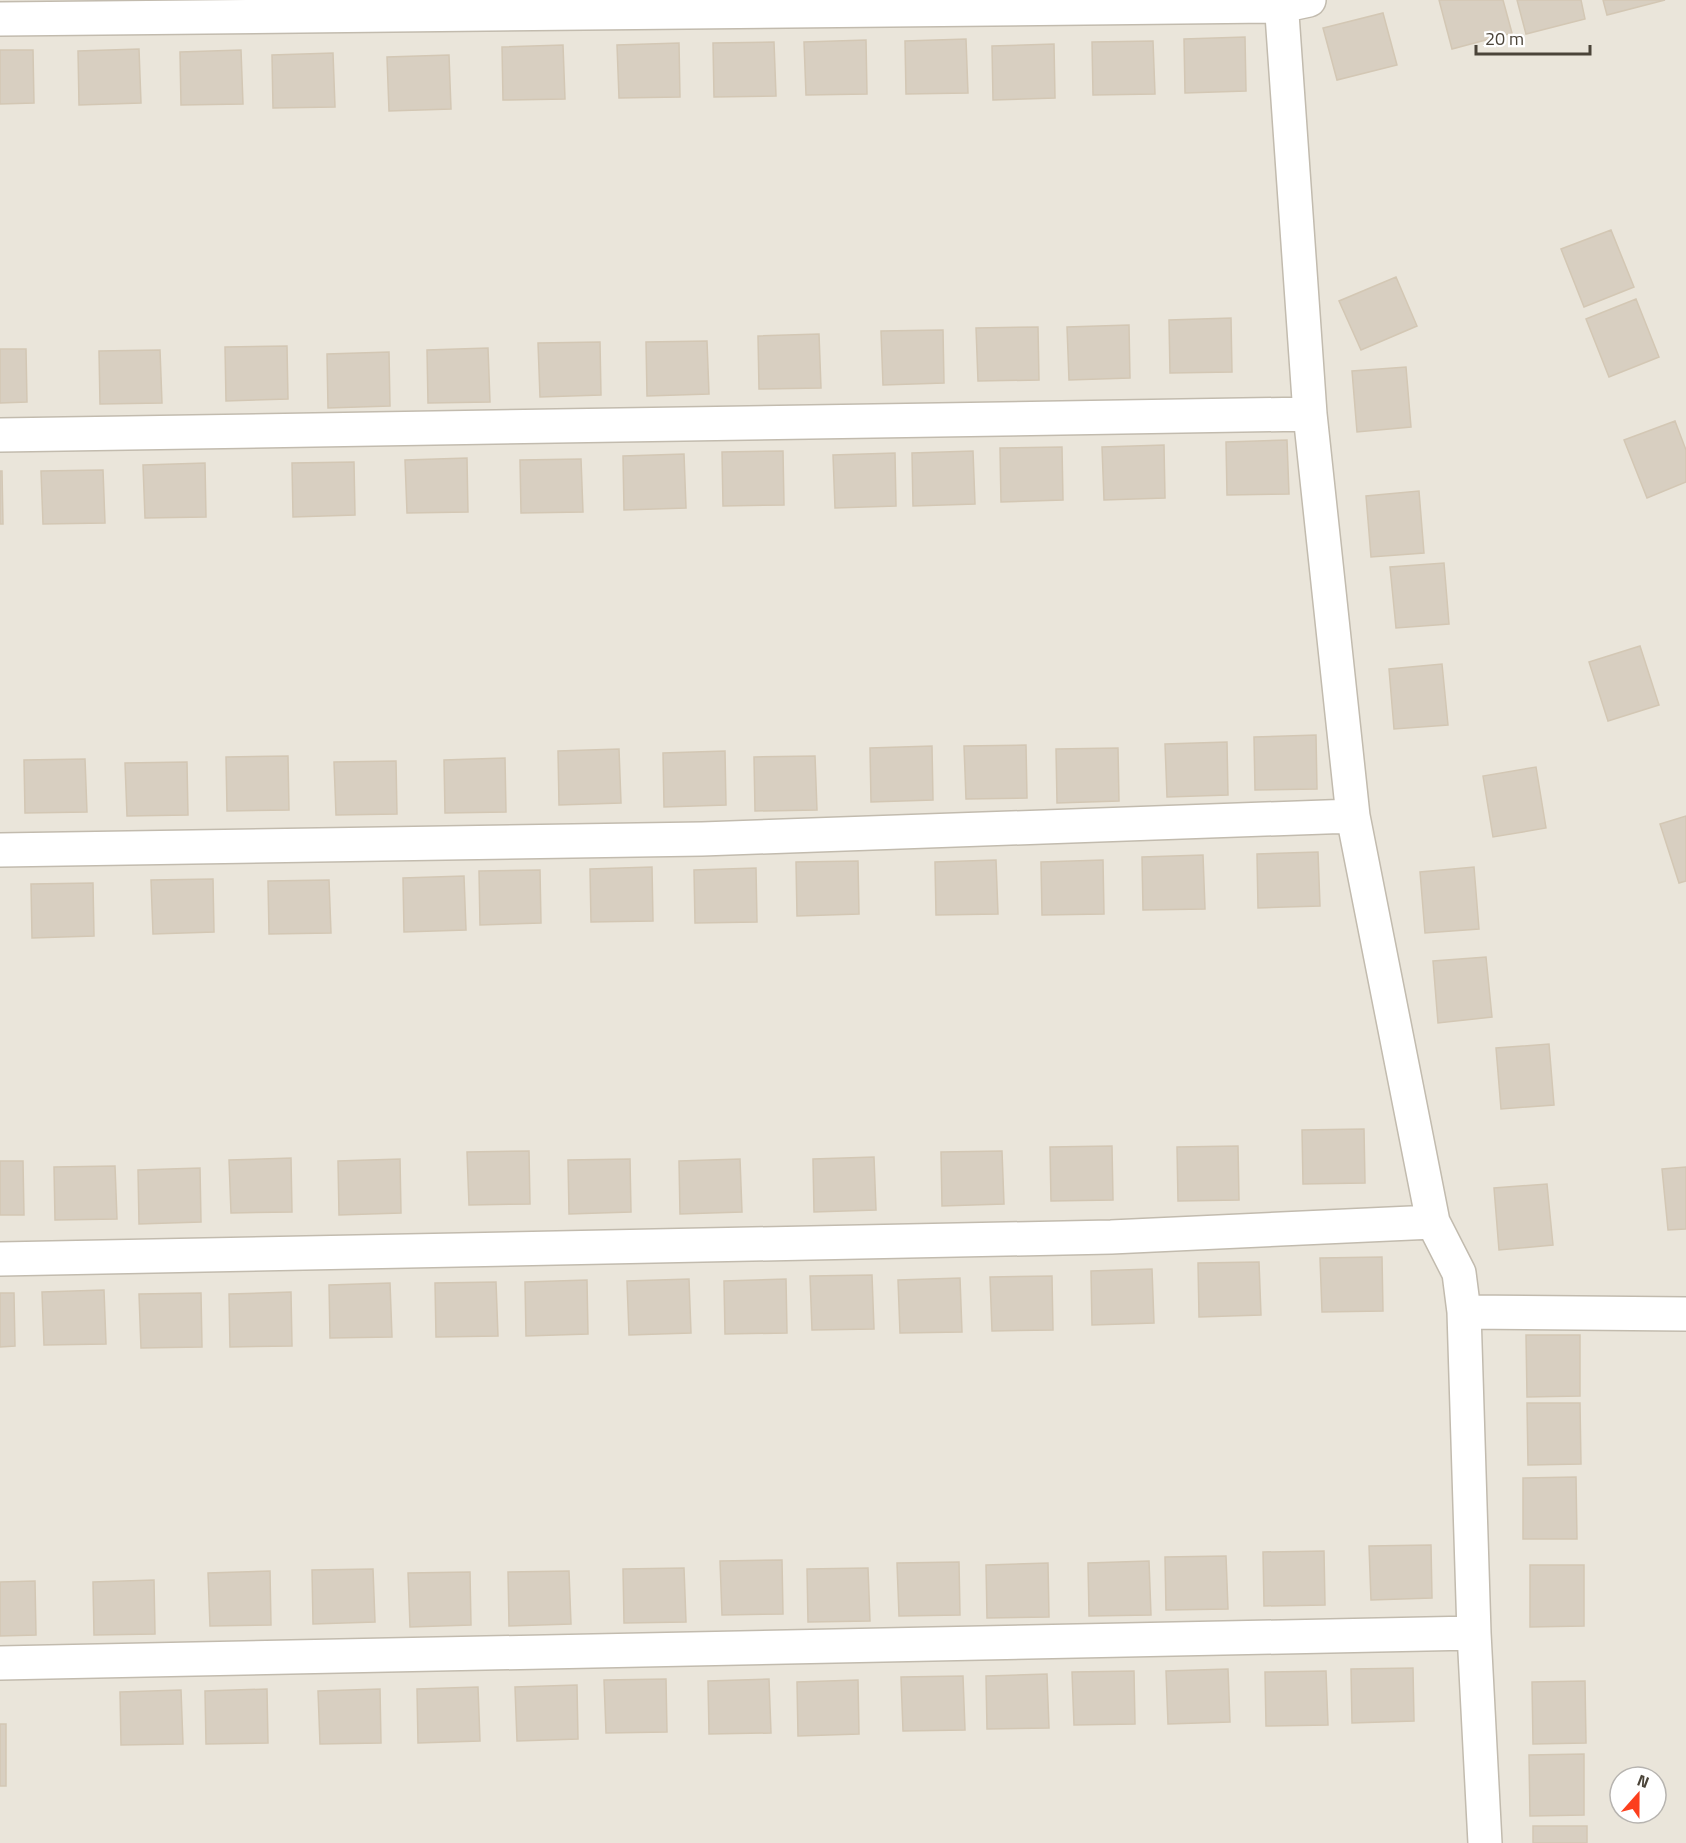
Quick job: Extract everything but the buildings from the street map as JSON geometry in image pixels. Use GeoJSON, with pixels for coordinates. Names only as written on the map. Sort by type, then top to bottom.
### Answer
{"type":"FeatureCollection","features":[{"type":"Feature","properties":{"kind":"street"},"geometry":{"type":"LineString","coordinates":[[0,19],[1290,2],[1310,414],[1353,816],[1433,1222],[1459,1273],[1464,1312],[1474,1633],[1485,1843]]}},
{"type":"Feature","properties":{"kind":"street"},"geometry":{"type":"LineString","coordinates":[[0,435],[1310,414]]}},
{"type":"Feature","properties":{"kind":"street"},"geometry":{"type":"LineString","coordinates":[[0,850],[702,839],[1353,816]]}},
{"type":"Feature","properties":{"kind":"street"},"geometry":{"type":"LineString","coordinates":[[0,1259],[1111,1238],[1433,1222]]}},
{"type":"Feature","properties":{"kind":"street"},"geometry":{"type":"LineString","coordinates":[[1464,1312],[1686,1314]]}},
{"type":"Feature","properties":{"kind":"street"},"geometry":{"type":"LineString","coordinates":[[0,1663],[1474,1633]]}},
{"type":"Feature","properties":{"kind":"shaded area"},"geometry":{"type":"Polygon","coordinates":[[[0,0],[1686,0],[1686,1843],[0,1843],[0,0]]]}}]}
